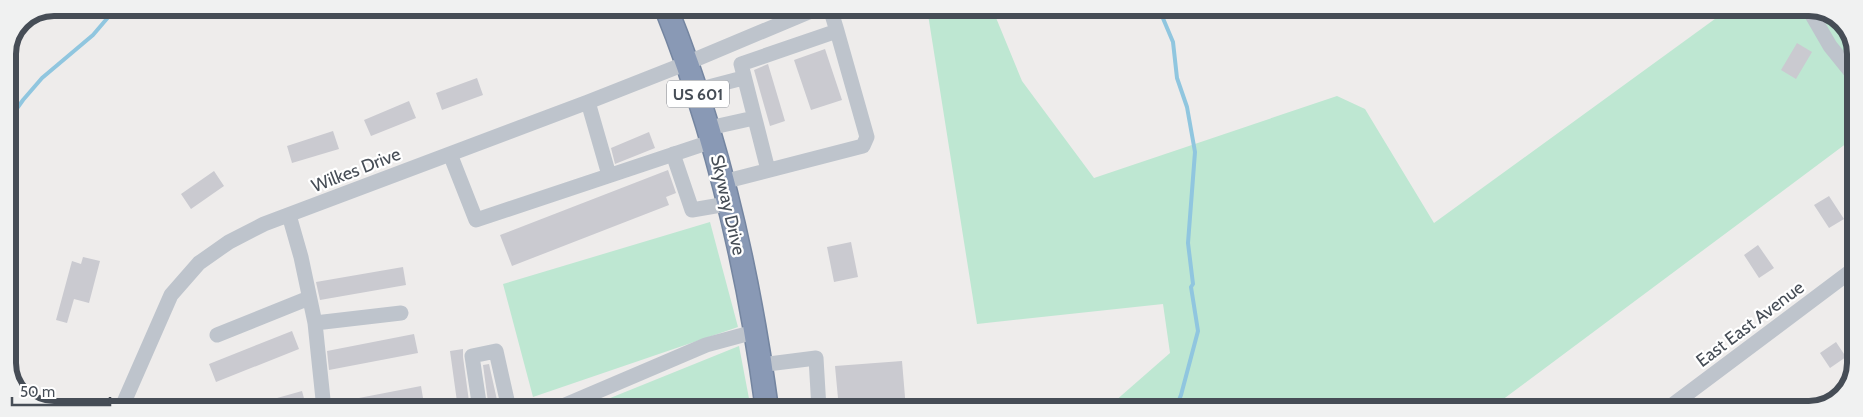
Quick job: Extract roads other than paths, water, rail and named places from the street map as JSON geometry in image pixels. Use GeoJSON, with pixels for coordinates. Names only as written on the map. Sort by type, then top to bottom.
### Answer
{"type":"FeatureCollection","features":[{"type":"Feature","properties":{"kind":"highway","name":"Skyway Drive"},"geometry":{"type":"LineString","coordinates":[[669,16],[697,90],[723,182],[754,332],[766,401]]}},
{"type":"Feature","properties":{"kind":"street","name":"Wilkes Drive"},"geometry":{"type":"LineString","coordinates":[[124,401],[171,294],[199,263],[229,242],[264,224],[588,102],[798,16]]}},
{"type":"Feature","properties":{"kind":"street"},"geometry":{"type":"LineString","coordinates":[[723,182],[859,147],[865,143],[867,137],[832,16]]}},
{"type":"Feature","properties":{"kind":"street"},"geometry":{"type":"LineString","coordinates":[[1813,17],[1830,46],[1847,68]]}},
{"type":"Feature","properties":{"kind":"street"},"geometry":{"type":"LineString","coordinates":[[779,24],[787,48]]}},
{"type":"Feature","properties":{"kind":"street"},"geometry":{"type":"LineString","coordinates":[[768,170],[740,67],[743,63],[837,31]]}},
{"type":"Feature","properties":{"kind":"street"},"geometry":{"type":"LineString","coordinates":[[697,90],[743,78]]}},
{"type":"Feature","properties":{"kind":"street"},"geometry":{"type":"LineString","coordinates":[[588,102],[609,175]]}},
{"type":"Feature","properties":{"kind":"street"},"geometry":{"type":"LineString","coordinates":[[450,154],[476,220],[673,154],[711,135],[754,118]]}},
{"type":"Feature","properties":{"kind":"street"},"geometry":{"type":"LineString","coordinates":[[673,154],[692,210],[727,204]]}},
{"type":"Feature","properties":{"kind":"street"},"geometry":{"type":"LineString","coordinates":[[289,215],[301,257],[315,323],[323,401]]}},
{"type":"Feature","properties":{"kind":"street","name":"East East Avenue"},"geometry":{"type":"LineString","coordinates":[[1678,401],[1847,274]]}},
{"type":"Feature","properties":{"kind":"street"},"geometry":{"type":"LineString","coordinates":[[217,335],[309,298]]}},
{"type":"Feature","properties":{"kind":"street"},"geometry":{"type":"LineString","coordinates":[[315,323],[401,314]]}},
{"type":"Feature","properties":{"kind":"street"},"geometry":{"type":"LineString","coordinates":[[575,401],[706,345],[754,332]]}},
{"type":"Feature","properties":{"kind":"street"},"geometry":{"type":"LineString","coordinates":[[479,401],[472,356],[496,351],[507,401]]}},
{"type":"Feature","properties":{"kind":"street"},"geometry":{"type":"LineString","coordinates":[[760,365],[816,358],[819,401]]}},
{"type":"Feature","properties":{"kind":"waterway"},"geometry":{"type":"LineString","coordinates":[[16,110],[42,78],[93,35],[109,16]]}},
{"type":"Feature","properties":{"kind":"waterway"},"geometry":{"type":"LineString","coordinates":[[1162,16],[1173,42],[1177,78],[1187,107],[1195,152],[1188,243],[1193,284],[1191,287],[1198,331],[1179,401]]}}]}
